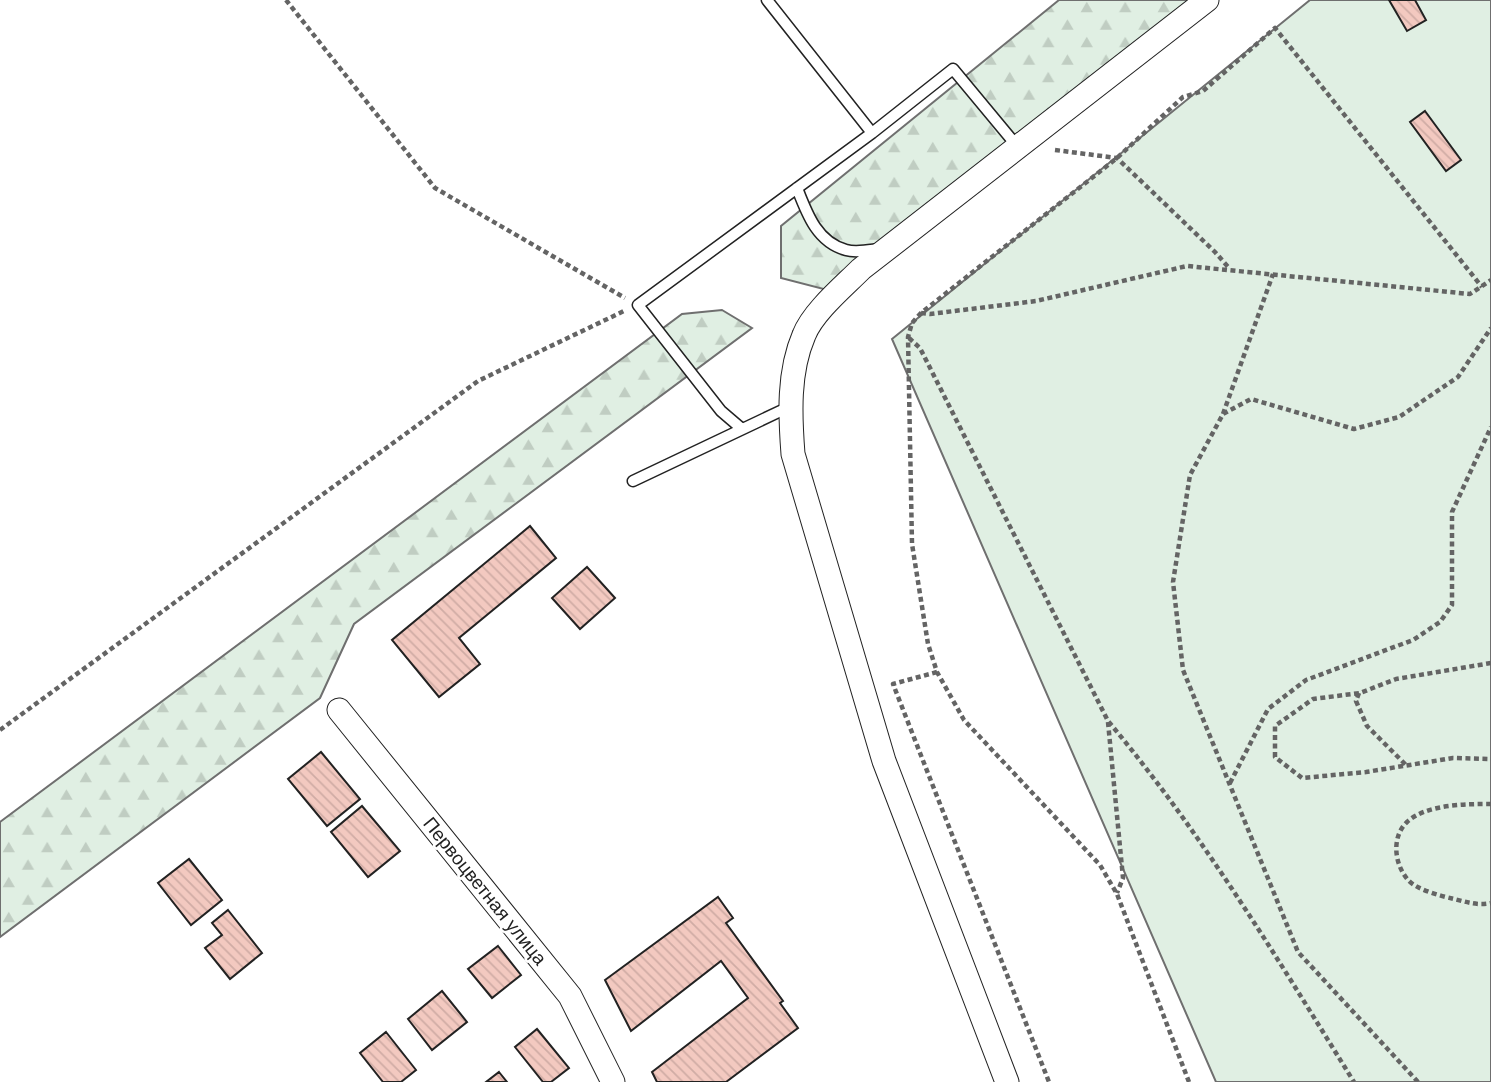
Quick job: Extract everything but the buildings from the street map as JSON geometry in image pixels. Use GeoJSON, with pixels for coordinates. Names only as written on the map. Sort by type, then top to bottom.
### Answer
{"type":"FeatureCollection","features":[{"type":"Feature","properties":{"kind":"street"},"geometry":{"type":"LineString","coordinates":[[1007,1082],[884,761],[793,454],[789,407],[804,334],[822,309],[860,269],[1208,0]]}},
{"type":"Feature","properties":{"kind":"street","name":"Первоцветная улица"},"geometry":{"type":"LineString","coordinates":[[339,710],[570,996],[613,1082]]}},
{"type":"Feature","properties":{"kind":"lane"},"geometry":{"type":"LineString","coordinates":[[767,0],[872,133]]}},
{"type":"Feature","properties":{"kind":"lane"},"geometry":{"type":"LineString","coordinates":[[742,429],[721,411],[638,305],[872,133],[953,69],[1017,146]]}},
{"type":"Feature","properties":{"kind":"lane"},"geometry":{"type":"LineString","coordinates":[[797,188],[810,222],[825,239],[848,251],[885,249]]}},
{"type":"Feature","properties":{"kind":"lane"},"geometry":{"type":"LineString","coordinates":[[633,481],[789,407]]}},
{"type":"Feature","properties":{"kind":"path"},"geometry":{"type":"LineString","coordinates":[[286,0],[435,188],[638,305]]}},
{"type":"Feature","properties":{"kind":"path"},"geometry":{"type":"LineString","coordinates":[[1189,1082],[1116,894],[1100,865],[964,720],[937,672],[928,644],[912,544],[908,337],[912,323],[921,313],[1117,158],[1183,97],[1203,91],[1275,28],[1482,287]]}},
{"type":"Feature","properties":{"kind":"path"},"geometry":{"type":"LineString","coordinates":[[1048,152],[1058,149],[1117,158],[1230,269]]}},
{"type":"Feature","properties":{"kind":"path"},"geometry":{"type":"LineString","coordinates":[[921,313],[1036,301],[1187,266],[1470,293],[1491,280]]}},
{"type":"Feature","properties":{"kind":"path"},"geometry":{"type":"LineString","coordinates":[[1273,274],[1223,414],[1190,475],[1173,582],[1183,670],[1298,952],[1418,1082]]}},
{"type":"Feature","properties":{"kind":"path"},"geometry":{"type":"LineString","coordinates":[[0,730],[478,381],[638,305]]}},
{"type":"Feature","properties":{"kind":"path"},"geometry":{"type":"LineString","coordinates":[[1223,414],[1251,399],[1354,429],[1399,417],[1458,377],[1491,328]]}},
{"type":"Feature","properties":{"kind":"path"},"geometry":{"type":"LineString","coordinates":[[908,337],[920,348],[1108,721],[1135,753],[1237,893],[1354,1082]]}},
{"type":"Feature","properties":{"kind":"path"},"geometry":{"type":"LineString","coordinates":[[1230,783],[1268,709],[1306,680],[1413,640],[1440,622],[1452,605],[1452,512],[1491,427]]}},
{"type":"Feature","properties":{"kind":"path"},"geometry":{"type":"LineString","coordinates":[[1491,663],[1396,679],[1360,693],[1313,699],[1275,726],[1275,757],[1302,778],[1452,758],[1491,760]]}},
{"type":"Feature","properties":{"kind":"path"},"geometry":{"type":"LineString","coordinates":[[937,672],[892,684],[1049,1082]]}},
{"type":"Feature","properties":{"kind":"path"},"geometry":{"type":"LineString","coordinates":[[1360,693],[1356,701],[1367,726],[1406,765]]}},
{"type":"Feature","properties":{"kind":"path"},"geometry":{"type":"LineString","coordinates":[[1108,721],[1123,878],[1116,894]]}},
{"type":"Feature","properties":{"kind":"path"},"geometry":{"type":"LineString","coordinates":[[1491,804],[1466,804],[1432,809],[1408,821],[1396,839],[1397,862],[1410,882],[1440,896],[1480,905],[1491,903]]}},
{"type":"Feature","properties":{"kind":"green space"},"geometry":{"type":"Polygon","coordinates":[[[1059,0],[1196,0],[835,292],[781,278],[781,226],[1059,0]]]}},
{"type":"Feature","properties":{"kind":"green space"},"geometry":{"type":"Polygon","coordinates":[[[1310,0],[1491,0],[1491,1082],[1216,1082],[892,339],[1310,0]]]}},
{"type":"Feature","properties":{"kind":"green space"},"geometry":{"type":"Polygon","coordinates":[[[722,310],[752,328],[354,624],[320,698],[0,937],[0,822],[682,314],[722,310]]]}}]}
